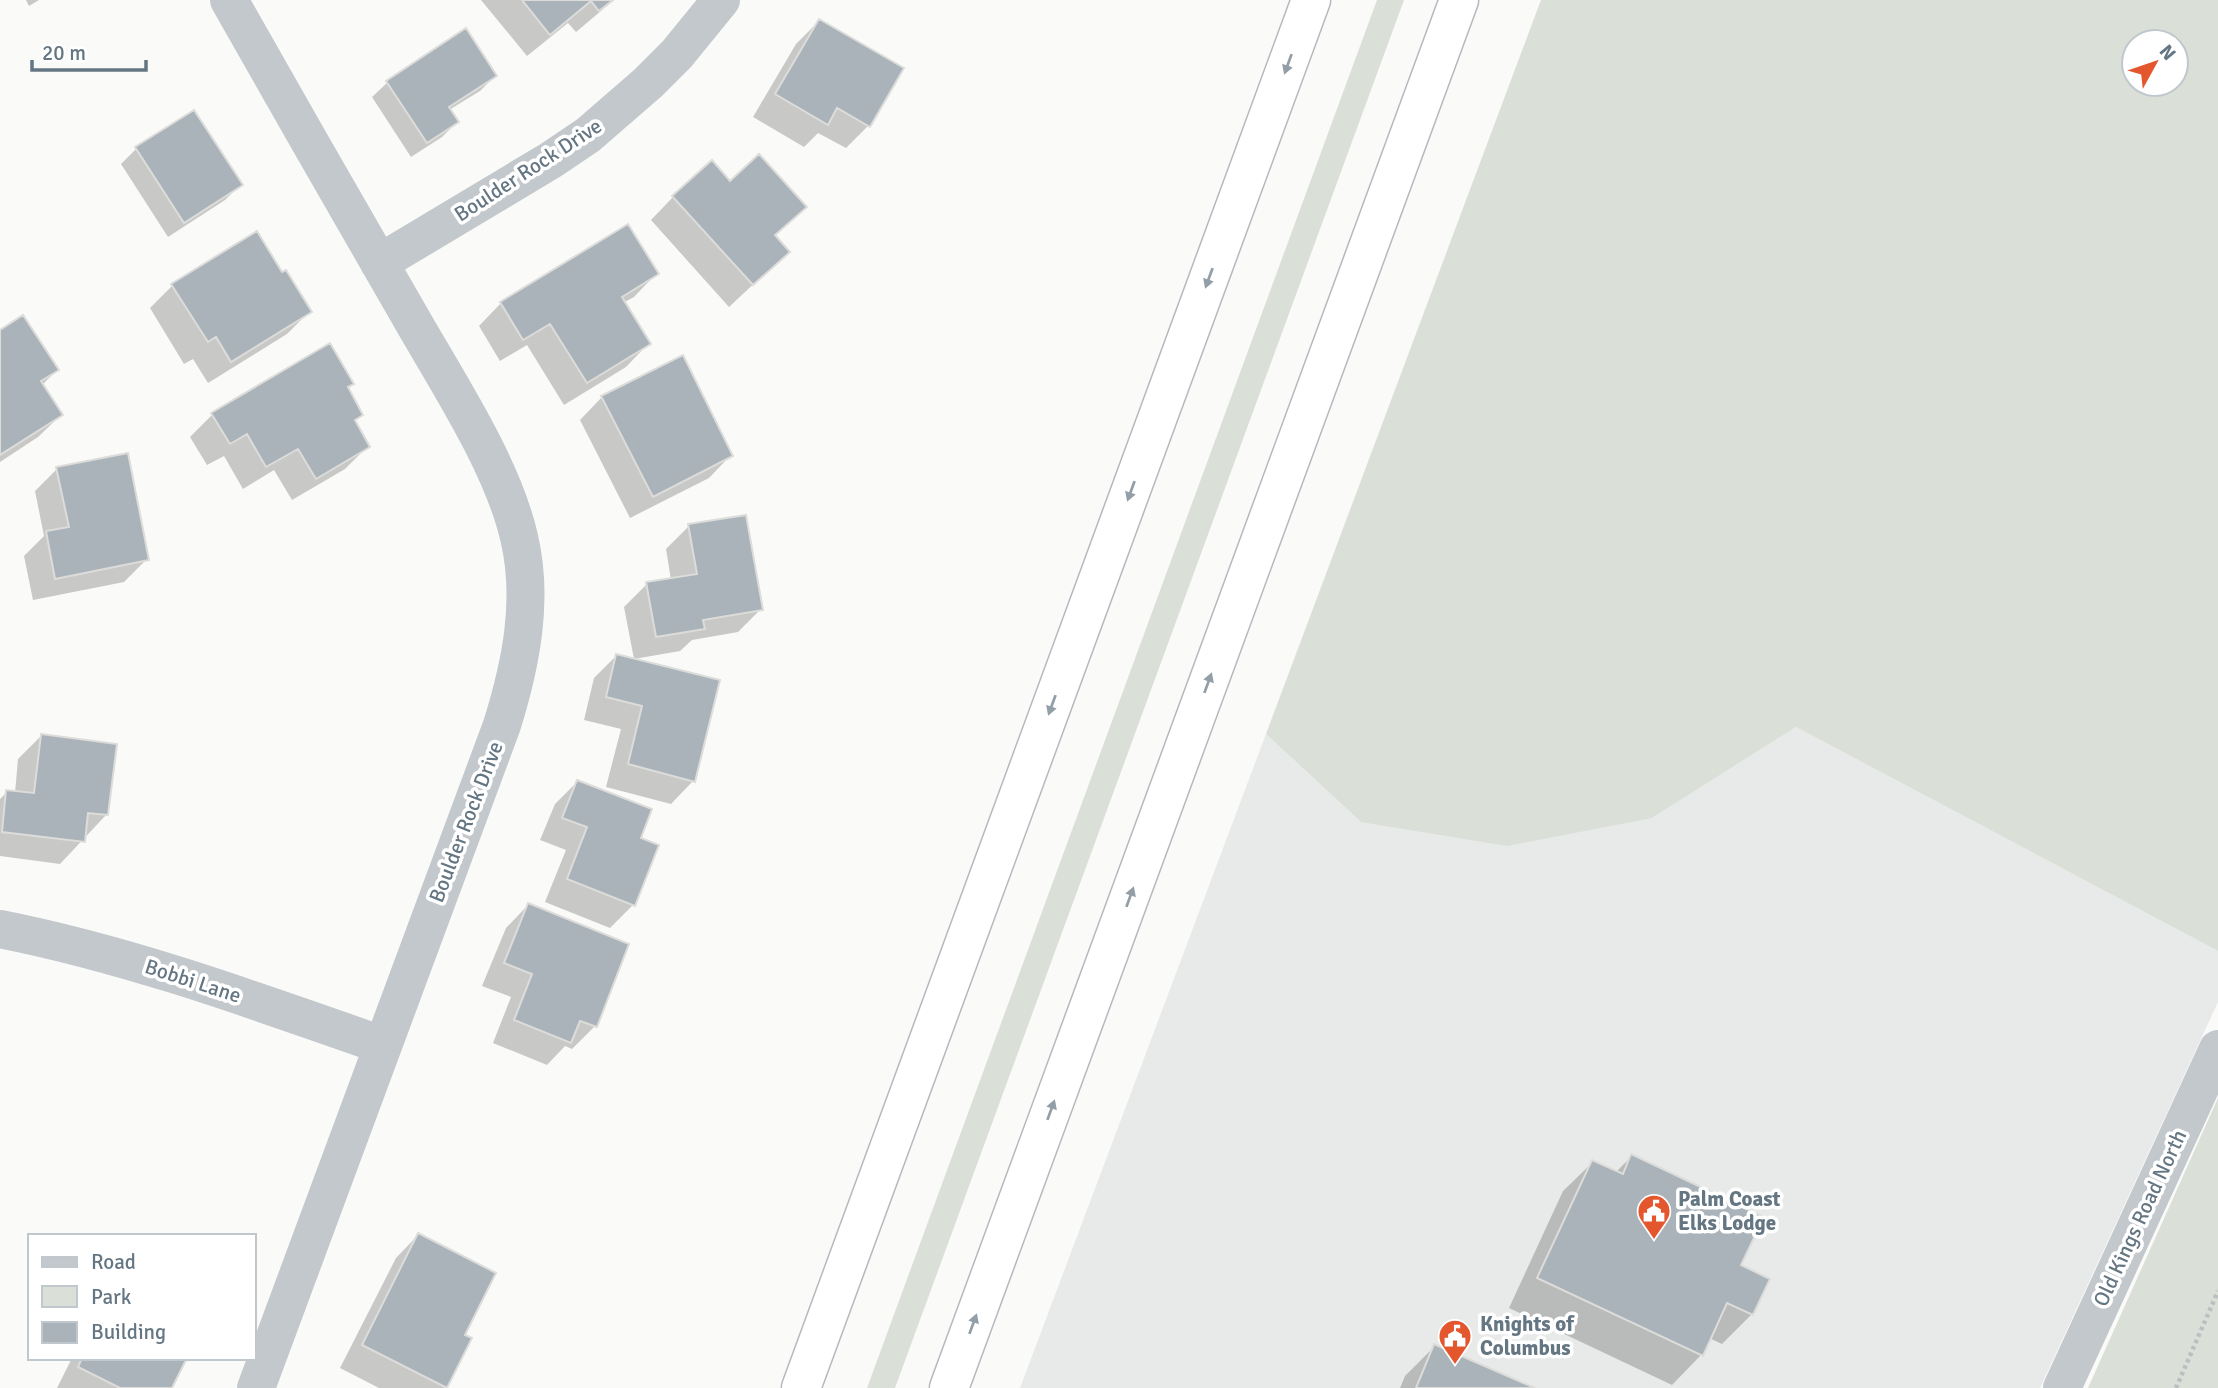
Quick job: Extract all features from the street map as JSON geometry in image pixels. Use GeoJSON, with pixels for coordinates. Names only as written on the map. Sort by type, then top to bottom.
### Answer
{"type":"FeatureCollection","features":[{"type":"Feature","properties":{"kind":"highway"},"geometry":{"type":"LineString","coordinates":[[801,1388],[1311,0]]}},
{"type":"Feature","properties":{"kind":"highway"},"geometry":{"type":"LineString","coordinates":[[949,1388],[1460,0]]}},
{"type":"Feature","properties":{"kind":"street","name":"Boulder Rock Drive"},"geometry":{"type":"LineString","coordinates":[[229,0],[460,405],[500,482],[513,512],[520,538],[526,587],[523,637],[502,725],[257,1388]]}},
{"type":"Feature","properties":{"kind":"street","name":"Boulder Rock Drive"},"geometry":{"type":"LineString","coordinates":[[379,264],[588,135],[677,54],[721,0]]}},
{"type":"Feature","properties":{"kind":"street","name":"Bobbi Lane"},"geometry":{"type":"LineString","coordinates":[[0,929],[75,946],[197,980],[382,1045]]}},
{"type":"Feature","properties":{"kind":"street","name":"Old Kings Road North"},"geometry":{"type":"LineString","coordinates":[[2062,1388],[2218,1049]]}},
{"type":"Feature","properties":{"kind":"path"},"geometry":{"type":"LineString","coordinates":[[2176,1388],[2218,1291]]}},
{"type":"Feature","properties":{"kind":"shaded area"},"geometry":{"type":"Polygon","coordinates":[[[1796,727],[2218,951],[2218,1002],[2040,1388],[1020,1388],[1266,734],[1361,822],[1652,818],[1796,727]]]}},
{"type":"Feature","properties":{"kind":"green space"},"geometry":{"type":"Polygon","coordinates":[[[1377,0],[1404,0],[895,1388],[867,1388],[1377,0]]]}},
{"type":"Feature","properties":{"kind":"green space"},"geometry":{"type":"Polygon","coordinates":[[[1541,0],[2218,0],[2218,951],[1796,727],[1652,818],[1507,846],[1361,822],[1266,734],[1541,0]]]}},
{"type":"Feature","properties":{"kind":"green space"},"geometry":{"type":"Polygon","coordinates":[[[2218,1098],[2218,1388],[2088,1388],[2218,1098]]]}},
{"type":"Feature","properties":{"kind":"building"},"geometry":{"type":"Polygon","coordinates":[[[522,0],[613,0],[599,11],[591,1],[550,35],[522,0]]]}},
{"type":"Feature","properties":{"kind":"building"},"geometry":{"type":"Polygon","coordinates":[[[819,19],[904,68],[870,127],[837,108],[828,125],[775,94],[819,19]]]}},
{"type":"Feature","properties":{"kind":"building"},"geometry":{"type":"Polygon","coordinates":[[[466,28],[497,76],[449,107],[459,122],[427,143],[386,81],[466,28]]]}},
{"type":"Feature","properties":{"kind":"building"},"geometry":{"type":"Polygon","coordinates":[[[194,110],[243,185],[184,223],[135,147],[194,110]]]}},
{"type":"Feature","properties":{"kind":"building"},"geometry":{"type":"Polygon","coordinates":[[[759,154],[807,207],[775,235],[790,252],[753,285],[672,196],[712,160],[730,181],[759,154]]]}},
{"type":"Feature","properties":{"kind":"building"},"geometry":{"type":"Polygon","coordinates":[[[628,224],[659,274],[622,297],[651,344],[587,383],[550,324],[523,340],[500,302],[628,224]]]}},
{"type":"Feature","properties":{"kind":"building"},"geometry":{"type":"Polygon","coordinates":[[[257,231],[282,272],[286,270],[312,312],[231,362],[216,337],[208,342],[171,284],[257,231]]]}},
{"type":"Feature","properties":{"kind":"building"},"geometry":{"type":"Polygon","coordinates":[[[23,315],[59,370],[41,381],[63,415],[0,455],[0,330],[23,315]]]}},
{"type":"Feature","properties":{"kind":"building"},"geometry":{"type":"Polygon","coordinates":[[[330,343],[354,384],[348,387],[363,415],[355,420],[370,447],[316,479],[298,449],[266,467],[247,434],[230,444],[211,413],[330,343]]]}},
{"type":"Feature","properties":{"kind":"building"},"geometry":{"type":"Polygon","coordinates":[[[683,355],[733,456],[653,497],[601,396],[683,355]]]}},
{"type":"Feature","properties":{"kind":"building"},"geometry":{"type":"Polygon","coordinates":[[[128,453],[149,560],[55,579],[46,531],[69,527],[56,467],[128,453]]]}},
{"type":"Feature","properties":{"kind":"building"},"geometry":{"type":"Polygon","coordinates":[[[746,515],[763,610],[703,620],[705,629],[656,637],[646,582],[697,574],[688,524],[746,515]]]}},
{"type":"Feature","properties":{"kind":"building"},"geometry":{"type":"Polygon","coordinates":[[[616,654],[720,680],[695,782],[628,764],[642,706],[606,697],[616,654]]]}},
{"type":"Feature","properties":{"kind":"building"},"geometry":{"type":"Polygon","coordinates":[[[41,734],[117,744],[108,815],[88,813],[85,842],[2,832],[6,790],[34,793],[41,734]]]}},
{"type":"Feature","properties":{"kind":"building"},"geometry":{"type":"Polygon","coordinates":[[[577,780],[652,809],[641,838],[659,845],[635,906],[567,879],[587,827],[562,818],[577,780]]]}},
{"type":"Feature","properties":{"kind":"building"},"geometry":{"type":"Polygon","coordinates":[[[528,903],[629,944],[597,1027],[580,1021],[571,1043],[514,1020],[532,974],[504,963],[528,903]]]}},
{"type":"Feature","properties":{"kind":"building","name":"Palm Coast Elks Lodge"},"geometry":{"type":"Polygon","coordinates":[[[1631,1154],[1764,1217],[1741,1265],[1770,1279],[1753,1315],[1727,1303],[1703,1356],[1537,1278],[1592,1160],[1623,1174],[1631,1154]]]}},
{"type":"Feature","properties":{"kind":"building"},"geometry":{"type":"Polygon","coordinates":[[[418,1233],[496,1273],[465,1335],[472,1338],[447,1388],[362,1345],[418,1233]]]}},
{"type":"Feature","properties":{"kind":"building","name":"Knights of Columbus"},"geometry":{"type":"Polygon","coordinates":[[[1434,1344],[1535,1388],[1416,1388],[1434,1344]]]}},
{"type":"Feature","properties":{"kind":"building"},"geometry":{"type":"Polygon","coordinates":[[[81,1360],[186,1360],[172,1388],[120,1388],[78,1367],[81,1360]]]}},
{"type":"Feature","properties":{"kind":"place","name":"Palm Coast Elks Lodge"},"geometry":{"type":"Point","coordinates":[1654,1241]}},
{"type":"Feature","properties":{"kind":"place","name":"Knights of Columbus"},"geometry":{"type":"Point","coordinates":[1455,1366]}}]}
